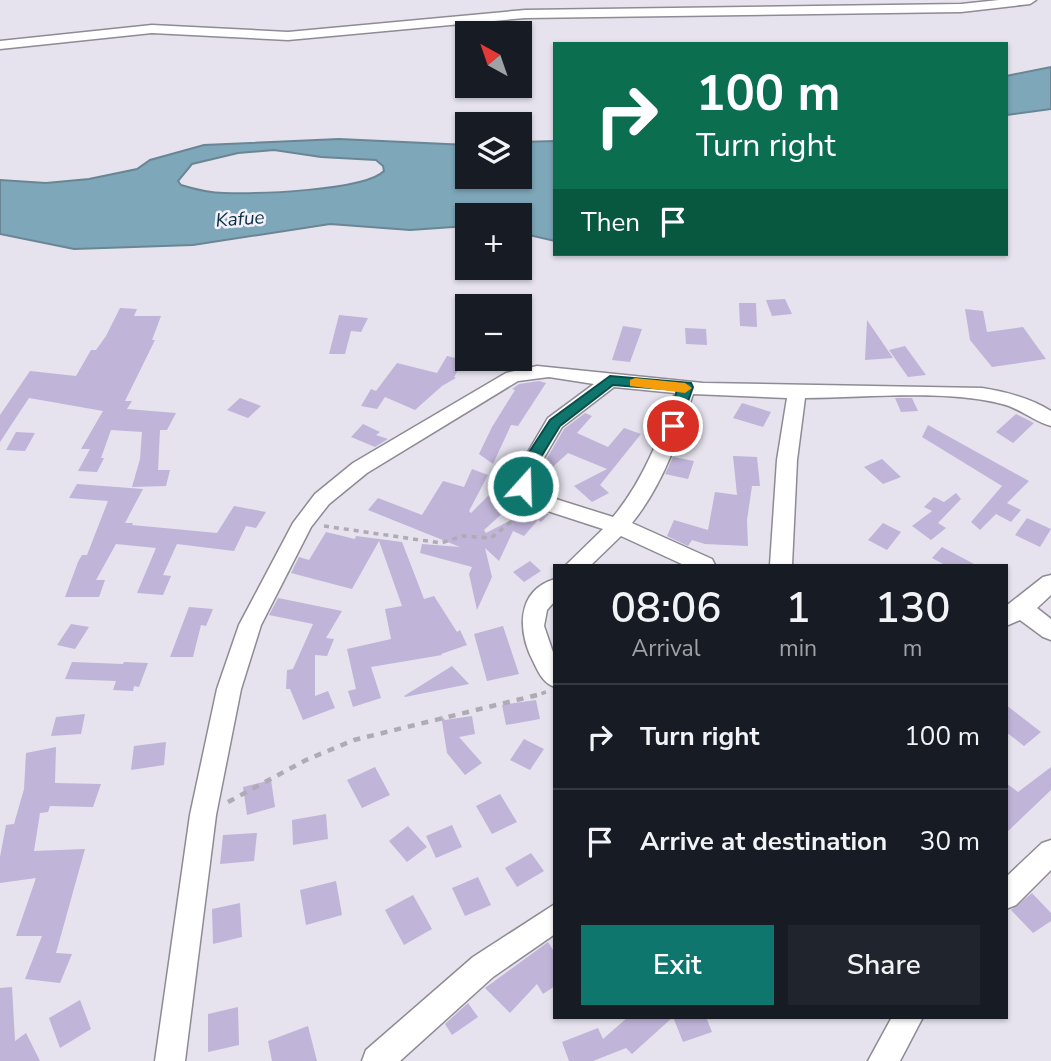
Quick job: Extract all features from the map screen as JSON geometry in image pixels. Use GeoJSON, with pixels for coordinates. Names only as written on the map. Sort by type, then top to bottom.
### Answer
{"type":"FeatureCollection","features":[{"type":"Feature","properties":{"kind":"street"},"geometry":{"type":"LineString","coordinates":[[0,45],[135,30],[288,36],[525,14],[961,8],[1030,0]]}},
{"type":"Feature","properties":{"kind":"street"},"geometry":{"type":"LineString","coordinates":[[170,1061],[203,815],[229,690],[250,625],[303,523],[323,499],[360,468],[512,377],[547,370],[610,381],[686,387],[797,392],[873,390],[981,394],[1018,402],[1051,420]]}},
{"type":"Feature","properties":{"kind":"street"},"geometry":{"type":"LineString","coordinates":[[610,381],[555,423],[523,474],[523,486],[536,500],[618,526],[702,564]]}},
{"type":"Feature","properties":{"kind":"street"},"geometry":{"type":"LineString","coordinates":[[578,564],[618,526],[649,481],[686,387]]}},
{"type":"Feature","properties":{"kind":"street"},"geometry":{"type":"LineString","coordinates":[[781,564],[787,460],[797,392]]}},
{"type":"Feature","properties":{"kind":"street"},"geometry":{"type":"LineString","coordinates":[[1051,583],[1014,612],[1051,631]]}},
{"type":"Feature","properties":{"kind":"street"},"geometry":{"type":"LineString","coordinates":[[553,589],[535,610],[533,626],[540,652],[553,674]]}},
{"type":"Feature","properties":{"kind":"street"},"geometry":{"type":"LineString","coordinates":[[1008,894],[1051,852]]}},
{"type":"Feature","properties":{"kind":"street"},"geometry":{"type":"LineString","coordinates":[[377,1061],[483,967],[553,918]]}},
{"type":"Feature","properties":{"kind":"street"},"geometry":{"type":"LineString","coordinates":[[883,1061],[907,1019]]}},
{"type":"Feature","properties":{"kind":"path"},"geometry":{"type":"LineString","coordinates":[[303,523],[433,542],[463,536],[486,538],[494,536],[536,500]]}},
{"type":"Feature","properties":{"kind":"path"},"geometry":{"type":"LineString","coordinates":[[203,815],[316,755],[351,741],[420,722],[518,702],[553,689]]}},
{"type":"Feature","properties":{"kind":"water"},"geometry":{"type":"Polygon","coordinates":[[[1051,67],[1051,109],[1008,115],[1008,76],[1051,67]]]}},
{"type":"Feature","properties":{"kind":"water","name":"Kafue"},"geometry":{"type":"Polygon","coordinates":[[[339,139],[455,144],[455,189],[532,189],[532,142],[553,141],[553,241],[532,236],[532,203],[455,203],[455,227],[410,230],[330,224],[193,245],[74,249],[0,234],[0,180],[46,183],[89,179],[137,169],[150,160],[204,145],[339,139]],[[274,150],[238,153],[192,164],[178,181],[181,185],[213,192],[283,192],[355,183],[373,178],[384,171],[383,166],[376,160],[321,157],[274,150]]]}},
{"type":"Feature","properties":{"kind":"building"},"geometry":{"type":"Polygon","coordinates":[[[785,299],[792,314],[772,316],[766,300],[785,299]]]}},
{"type":"Feature","properties":{"kind":"building"},"geometry":{"type":"Polygon","coordinates":[[[739,303],[756,303],[757,327],[740,326],[739,303]]]}},
{"type":"Feature","properties":{"kind":"building"},"geometry":{"type":"Polygon","coordinates":[[[120,308],[137,309],[134,316],[161,316],[152,340],[155,340],[125,401],[132,401],[127,409],[176,413],[167,430],[160,430],[158,470],[170,470],[166,486],[132,487],[140,459],[142,432],[111,430],[101,458],[104,458],[97,472],[78,471],[90,449],[81,449],[103,411],[29,398],[0,442],[0,415],[30,371],[76,376],[91,350],[96,350],[106,336],[120,308]]]}},
{"type":"Feature","properties":{"kind":"building"},"geometry":{"type":"Polygon","coordinates":[[[965,309],[983,311],[987,332],[1023,327],[1046,359],[992,367],[970,340],[965,309]]]}},
{"type":"Feature","properties":{"kind":"building"},"geometry":{"type":"Polygon","coordinates":[[[339,315],[368,318],[361,332],[351,331],[345,354],[329,354],[339,315]]]}},
{"type":"Feature","properties":{"kind":"building"},"geometry":{"type":"Polygon","coordinates":[[[867,320],[893,358],[865,360],[867,320]]]}},
{"type":"Feature","properties":{"kind":"building"},"geometry":{"type":"Polygon","coordinates":[[[623,326],[642,329],[630,362],[612,360],[623,326]]]}},
{"type":"Feature","properties":{"kind":"building"},"geometry":{"type":"Polygon","coordinates":[[[685,328],[706,329],[707,345],[686,344],[685,328]]]}},
{"type":"Feature","properties":{"kind":"building"},"geometry":{"type":"Polygon","coordinates":[[[905,346],[926,375],[908,377],[889,350],[905,346]]]}},
{"type":"Feature","properties":{"kind":"building"},"geometry":{"type":"Polygon","coordinates":[[[447,356],[455,358],[456,378],[442,386],[415,410],[385,397],[377,409],[361,406],[371,389],[376,391],[397,363],[437,373],[447,356]]]}},
{"type":"Feature","properties":{"kind":"building"},"geometry":{"type":"Polygon","coordinates":[[[539,381],[546,383],[518,426],[511,425],[493,464],[479,454],[515,390],[512,389],[519,384],[539,381]]]}},
{"type":"Feature","properties":{"kind":"building"},"geometry":{"type":"Polygon","coordinates":[[[240,398],[261,406],[248,418],[227,410],[240,398]]]}},
{"type":"Feature","properties":{"kind":"building"},"geometry":{"type":"Polygon","coordinates":[[[895,398],[912,398],[918,411],[901,412],[895,398]]]}},
{"type":"Feature","properties":{"kind":"building"},"geometry":{"type":"Polygon","coordinates":[[[742,403],[771,412],[763,427],[733,418],[742,403]]]}},
{"type":"Feature","properties":{"kind":"building"},"geometry":{"type":"Polygon","coordinates":[[[585,413],[592,416],[577,433],[608,447],[624,428],[641,434],[600,485],[609,493],[592,502],[574,486],[607,469],[568,453],[536,482],[534,480],[564,429],[585,413]]]}},
{"type":"Feature","properties":{"kind":"building"},"geometry":{"type":"Polygon","coordinates":[[[1016,414],[1034,423],[1013,443],[996,432],[1016,414]]]}},
{"type":"Feature","properties":{"kind":"building"},"geometry":{"type":"Polygon","coordinates":[[[363,424],[380,432],[376,435],[388,439],[375,447],[351,437],[363,424]]]}},
{"type":"Feature","properties":{"kind":"building"},"geometry":{"type":"Polygon","coordinates":[[[928,425],[1029,481],[1007,503],[1021,510],[1011,522],[996,514],[980,530],[971,522],[1002,486],[922,437],[928,425]]]}},
{"type":"Feature","properties":{"kind":"building"},"geometry":{"type":"Polygon","coordinates":[[[16,432],[35,433],[25,451],[6,450],[16,432]]]}},
{"type":"Feature","properties":{"kind":"building"},"geometry":{"type":"Polygon","coordinates":[[[733,456],[757,457],[760,486],[752,486],[747,520],[748,546],[705,544],[692,540],[688,546],[667,536],[674,520],[708,530],[715,492],[737,495],[733,456]]]}},
{"type":"Feature","properties":{"kind":"building"},"geometry":{"type":"Polygon","coordinates":[[[673,457],[694,461],[688,479],[665,474],[673,457]]]}},
{"type":"Feature","properties":{"kind":"building"},"geometry":{"type":"Polygon","coordinates":[[[882,459],[901,477],[883,484],[864,467],[882,459]]]}},
{"type":"Feature","properties":{"kind":"building"},"geometry":{"type":"Polygon","coordinates":[[[472,469],[488,475],[469,511],[471,513],[507,477],[497,507],[505,511],[484,530],[486,533],[532,509],[549,514],[541,522],[538,520],[524,536],[513,531],[499,561],[485,548],[492,577],[477,610],[469,574],[472,567],[420,553],[422,544],[460,547],[368,510],[378,498],[422,515],[443,481],[464,487],[472,469]]]}},
{"type":"Feature","properties":{"kind":"building"},"geometry":{"type":"Polygon","coordinates":[[[77,484],[143,489],[125,523],[133,523],[132,525],[217,533],[234,506],[266,512],[256,528],[246,526],[234,551],[177,544],[163,575],[171,576],[163,595],[137,593],[156,548],[116,544],[96,580],[105,580],[99,597],[65,597],[78,562],[82,555],[87,555],[108,501],[69,498],[77,484]]]}},
{"type":"Feature","properties":{"kind":"building"},"geometry":{"type":"Polygon","coordinates":[[[956,493],[961,499],[938,523],[946,528],[931,540],[912,526],[932,511],[924,507],[934,497],[944,502],[956,493]]]}},
{"type":"Feature","properties":{"kind":"building"},"geometry":{"type":"Polygon","coordinates":[[[1027,518],[1051,529],[1040,547],[1015,535],[1027,518]]]}},
{"type":"Feature","properties":{"kind":"building"},"geometry":{"type":"Polygon","coordinates":[[[883,523],[901,532],[887,550],[868,540],[883,523]]]}},
{"type":"Feature","properties":{"kind":"building"},"geometry":{"type":"Polygon","coordinates":[[[326,532],[355,539],[356,536],[402,542],[424,599],[434,596],[457,632],[460,630],[467,645],[442,655],[371,667],[381,698],[353,707],[348,691],[356,689],[347,649],[391,639],[385,609],[402,606],[379,541],[352,589],[291,573],[299,557],[309,560],[326,532]]]}},
{"type":"Feature","properties":{"kind":"building"},"geometry":{"type":"Polygon","coordinates":[[[942,547],[974,564],[943,564],[932,558],[942,547]]]}},
{"type":"Feature","properties":{"kind":"building"},"geometry":{"type":"Polygon","coordinates":[[[530,561],[541,571],[524,582],[513,572],[530,561]]]}},
{"type":"Feature","properties":{"kind":"building"},"geometry":{"type":"Polygon","coordinates":[[[278,598],[342,611],[326,638],[334,639],[327,656],[315,655],[315,696],[328,691],[335,708],[303,720],[290,689],[286,689],[287,670],[293,669],[313,624],[269,615],[278,598]]]}},
{"type":"Feature","properties":{"kind":"building"},"geometry":{"type":"Polygon","coordinates":[[[189,607],[213,609],[206,626],[201,625],[193,657],[170,657],[189,607]]]}},
{"type":"Feature","properties":{"kind":"building"},"geometry":{"type":"Polygon","coordinates":[[[71,624],[89,627],[75,649],[57,645],[71,624]]]}},
{"type":"Feature","properties":{"kind":"building"},"geometry":{"type":"Polygon","coordinates":[[[503,626],[519,674],[487,681],[474,634],[503,626]]]}},
{"type":"Feature","properties":{"kind":"building"},"geometry":{"type":"Polygon","coordinates":[[[72,662],[148,663],[139,687],[134,686],[133,691],[113,690],[116,681],[65,679],[72,662]]]}},
{"type":"Feature","properties":{"kind":"building"},"geometry":{"type":"Polygon","coordinates":[[[452,666],[469,684],[404,696],[452,666]]]}},
{"type":"Feature","properties":{"kind":"building"},"geometry":{"type":"Polygon","coordinates":[[[536,700],[540,719],[506,725],[502,705],[536,700]]]}},
{"type":"Feature","properties":{"kind":"building"},"geometry":{"type":"Polygon","coordinates":[[[1008,707],[1041,732],[1024,746],[1008,734],[1008,707]]]}},
{"type":"Feature","properties":{"kind":"building"},"geometry":{"type":"Polygon","coordinates":[[[85,714],[81,734],[51,736],[56,717],[85,714]]]}},
{"type":"Feature","properties":{"kind":"building"},"geometry":{"type":"Polygon","coordinates":[[[441,715],[445,720],[472,716],[475,734],[459,737],[482,763],[465,775],[447,753],[441,715]]]}},
{"type":"Feature","properties":{"kind":"building"},"geometry":{"type":"Polygon","coordinates":[[[524,739],[544,749],[530,770],[510,760],[524,739]]]}},
{"type":"Feature","properties":{"kind":"building"},"geometry":{"type":"Polygon","coordinates":[[[166,742],[164,765],[131,770],[134,746],[166,742]]]}},
{"type":"Feature","properties":{"kind":"building"},"geometry":{"type":"Polygon","coordinates":[[[56,747],[55,783],[101,784],[93,807],[50,806],[48,812],[40,813],[34,851],[85,849],[56,953],[72,954],[60,983],[25,979],[42,936],[16,936],[36,878],[0,883],[0,857],[6,825],[14,824],[24,789],[26,753],[56,747]]]}},
{"type":"Feature","properties":{"kind":"building"},"geometry":{"type":"Polygon","coordinates":[[[375,767],[390,795],[362,808],[347,780],[375,767]]]}},
{"type":"Feature","properties":{"kind":"building"},"geometry":{"type":"Polygon","coordinates":[[[1051,767],[1051,790],[1008,831],[1008,784],[1018,792],[1051,767]]]}},
{"type":"Feature","properties":{"kind":"building"},"geometry":{"type":"Polygon","coordinates":[[[271,780],[275,807],[247,815],[243,787],[271,780]]]}},
{"type":"Feature","properties":{"kind":"building"},"geometry":{"type":"Polygon","coordinates":[[[500,794],[517,822],[492,834],[476,806],[500,794]]]}},
{"type":"Feature","properties":{"kind":"building"},"geometry":{"type":"Polygon","coordinates":[[[326,814],[328,839],[293,845],[292,820],[326,814]]]}},
{"type":"Feature","properties":{"kind":"building"},"geometry":{"type":"Polygon","coordinates":[[[452,825],[462,847],[436,858],[426,836],[452,825]]]}},
{"type":"Feature","properties":{"kind":"building"},"geometry":{"type":"Polygon","coordinates":[[[408,826],[427,847],[407,862],[389,841],[408,826]]]}},
{"type":"Feature","properties":{"kind":"building"},"geometry":{"type":"Polygon","coordinates":[[[257,833],[254,861],[220,864],[223,835],[257,833]]]}},
{"type":"Feature","properties":{"kind":"building"},"geometry":{"type":"Polygon","coordinates":[[[531,853],[544,871],[517,887],[505,868],[531,853]]]}},
{"type":"Feature","properties":{"kind":"building"},"geometry":{"type":"Polygon","coordinates":[[[478,877],[491,905],[465,916],[452,888],[478,877]]]}},
{"type":"Feature","properties":{"kind":"building"},"geometry":{"type":"Polygon","coordinates":[[[336,881],[342,915],[306,925],[300,890],[336,881]]]}},
{"type":"Feature","properties":{"kind":"building"},"geometry":{"type":"Polygon","coordinates":[[[1032,893],[1051,913],[1051,921],[1033,933],[1011,910],[1032,893]]]}},
{"type":"Feature","properties":{"kind":"building"},"geometry":{"type":"Polygon","coordinates":[[[413,895],[432,929],[404,945],[385,910],[413,895]]]}},
{"type":"Feature","properties":{"kind":"building"},"geometry":{"type":"Polygon","coordinates":[[[240,903],[242,937],[213,944],[212,909],[240,903]]]}},
{"type":"Feature","properties":{"kind":"building"},"geometry":{"type":"Polygon","coordinates":[[[548,942],[553,950],[553,987],[543,994],[537,984],[510,1013],[485,988],[548,942]]]}},
{"type":"Feature","properties":{"kind":"building"},"geometry":{"type":"Polygon","coordinates":[[[12,987],[15,1041],[26,1033],[40,1061],[0,1061],[0,988],[12,987]]]}},
{"type":"Feature","properties":{"kind":"building"},"geometry":{"type":"Polygon","coordinates":[[[80,1000],[91,1029],[60,1048],[49,1018],[80,1000]]]}},
{"type":"Feature","properties":{"kind":"building"},"geometry":{"type":"Polygon","coordinates":[[[468,1003],[478,1017],[452,1035],[445,1024],[468,1003]]]}},
{"type":"Feature","properties":{"kind":"building"},"geometry":{"type":"Polygon","coordinates":[[[238,1007],[239,1045],[208,1052],[208,1014],[238,1007]]]}},
{"type":"Feature","properties":{"kind":"building"},"geometry":{"type":"Polygon","coordinates":[[[626,1019],[671,1019],[632,1054],[626,1048],[593,1061],[569,1061],[562,1042],[598,1028],[603,1039],[626,1019]]]}},
{"type":"Feature","properties":{"kind":"building"},"geometry":{"type":"Polygon","coordinates":[[[674,1019],[707,1019],[712,1032],[683,1042],[674,1019]]]}},
{"type":"Feature","properties":{"kind":"building"},"geometry":{"type":"Polygon","coordinates":[[[308,1026],[317,1061],[272,1061],[268,1041],[308,1026]]]}},
{"type":"Feature","properties":{"kind":"slow traffic"},"geometry":{"type":"LineString","coordinates":[[635,383],[685,388]]}},
{"type":"Feature","properties":{"kind":"route"},"geometry":{"type":"LineString","coordinates":[[523,486],[523,474],[555,423],[572,407],[610,381],[686,387],[673,426]]}}]}
